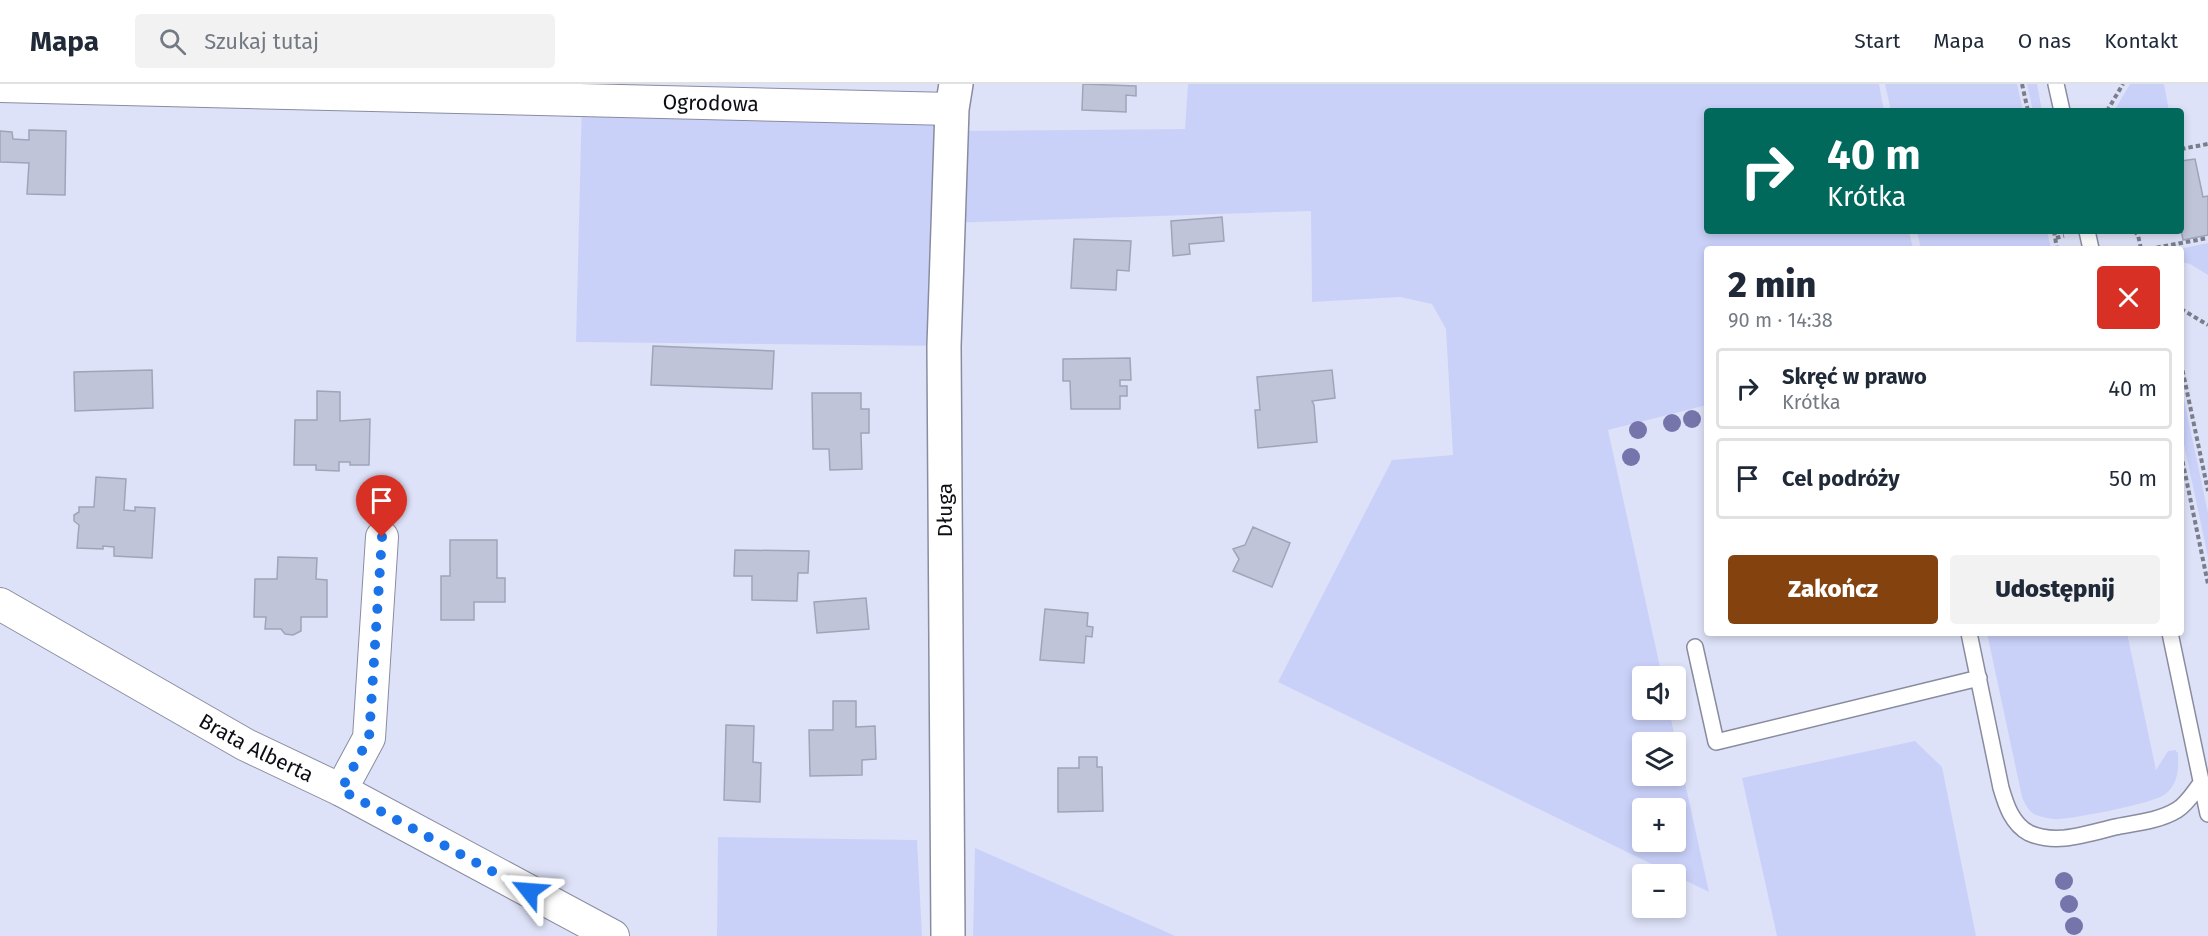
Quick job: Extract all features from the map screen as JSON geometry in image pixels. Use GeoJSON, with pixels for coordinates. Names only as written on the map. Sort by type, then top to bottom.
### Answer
{"type":"FeatureCollection","features":[{"type":"Feature","properties":{"kind":"street","name":"Ogrodowa"},"geometry":{"type":"LineString","coordinates":[[0,86],[954,97]]}},
{"type":"Feature","properties":{"kind":"street","name":"Długa"},"geometry":{"type":"LineString","coordinates":[[948,936],[944,346],[954,97]]}},
{"type":"Feature","properties":{"kind":"street"},"geometry":{"type":"LineString","coordinates":[[341,790],[369,738],[382,537]]}},
{"type":"Feature","properties":{"kind":"street","name":"Brata Alberta"},"geometry":{"type":"LineString","coordinates":[[0,604],[246,745],[341,790],[613,936]]}},
{"type":"Feature","properties":{"kind":"lane"},"geometry":{"type":"LineString","coordinates":[[2056,84],[2061,108]]}},
{"type":"Feature","properties":{"kind":"lane"},"geometry":{"type":"LineString","coordinates":[[1970,636],[2001,788],[2014,820],[2031,834],[2045,838],[2064,838],[2156,818],[2177,810],[2191,797],[2201,783]]}},
{"type":"Feature","properties":{"kind":"lane"},"geometry":{"type":"LineString","coordinates":[[2171,636],[2208,814]]}},
{"type":"Feature","properties":{"kind":"lane"},"geometry":{"type":"LineString","coordinates":[[1695,647],[1716,742],[1978,678]]}},
{"type":"Feature","properties":{"kind":"path"},"geometry":{"type":"LineString","coordinates":[[2022,84],[2027,108]]}},
{"type":"Feature","properties":{"kind":"path"},"geometry":{"type":"LineString","coordinates":[[2109,108],[2123,84]]}},
{"type":"Feature","properties":{"kind":"path"},"geometry":{"type":"LineString","coordinates":[[2184,148],[2208,144]]}},
{"type":"Feature","properties":{"kind":"path"},"geometry":{"type":"LineString","coordinates":[[2164,246],[2208,238]]}},
{"type":"Feature","properties":{"kind":"path"},"geometry":{"type":"LineString","coordinates":[[2184,311],[2208,325]]}},
{"type":"Feature","properties":{"kind":"path"},"geometry":{"type":"LineString","coordinates":[[2184,377],[2208,491]]}},
{"type":"Feature","properties":{"kind":"path"},"geometry":{"type":"LineString","coordinates":[[2184,468],[2208,584]]}},
{"type":"Feature","properties":{"kind":"shaded area"},"geometry":{"type":"Polygon","coordinates":[[[1188,84],[1879,84],[1883,108],[1704,108],[1704,234],[1910,234],[1912,246],[1704,246],[1704,406],[1608,430],[1660,666],[1632,666],[1632,720],[1671,720],[1674,732],[1632,732],[1632,786],[1686,786],[1709,892],[1686,881],[1686,864],[1652,864],[1278,682],[1392,460],[1453,455],[1446,329],[1432,304],[1400,297],[1312,302],[1311,211],[948,223],[944,346],[576,342],[582,100],[952,109],[952,131],[1185,129],[1188,84]]]}},
{"type":"Feature","properties":{"kind":"shaded area"},"geometry":{"type":"Polygon","coordinates":[[[1885,84],[2017,84],[2022,108],[1890,108],[1885,84]]]}},
{"type":"Feature","properties":{"kind":"shaded area"},"geometry":{"type":"Polygon","coordinates":[[[2027,84],[2037,84],[2041,108],[2032,108],[2027,84]]]}},
{"type":"Feature","properties":{"kind":"shaded area"},"geometry":{"type":"Polygon","coordinates":[[[2130,84],[2164,84],[2168,108],[2116,108],[2130,84]]]}},
{"type":"Feature","properties":{"kind":"shaded area"},"geometry":{"type":"Polygon","coordinates":[[[1918,234],[2048,234],[2050,246],[1920,246],[1918,234]]]}},
{"type":"Feature","properties":{"kind":"shaded area"},"geometry":{"type":"Polygon","coordinates":[[[2208,243],[2208,275],[2184,263],[2184,248],[2208,243]]]}},
{"type":"Feature","properties":{"kind":"shaded area"},"geometry":{"type":"Polygon","coordinates":[[[2184,399],[2208,513],[2208,557],[2184,444],[2184,399]]]}},
{"type":"Feature","properties":{"kind":"shaded area"},"geometry":{"type":"Polygon","coordinates":[[[1988,636],[2128,636],[2156,770],[2168,751],[2175,750],[2178,753],[2177,776],[2172,787],[2156,799],[2113,810],[2056,819],[2031,812],[2022,797],[1988,636]]]}},
{"type":"Feature","properties":{"kind":"shaded area"},"geometry":{"type":"Polygon","coordinates":[[[1915,741],[1942,767],[1976,936],[1777,936],[1742,778],[1915,741]]]}},
{"type":"Feature","properties":{"kind":"shaded area"},"geometry":{"type":"Polygon","coordinates":[[[718,837],[917,840],[922,936],[717,936],[718,837]]]}},
{"type":"Feature","properties":{"kind":"shaded area"},"geometry":{"type":"Polygon","coordinates":[[[975,848],[1162,930],[1175,936],[973,936],[975,848]]]}},
{"type":"Feature","properties":{"kind":"building"},"geometry":{"type":"Polygon","coordinates":[[[1083,84],[1136,86],[1136,96],[1126,95],[1126,112],[1082,110],[1083,84]]]}},
{"type":"Feature","properties":{"kind":"building"},"geometry":{"type":"Polygon","coordinates":[[[29,130],[66,131],[65,195],[27,194],[29,163],[0,162],[0,131],[12,132],[13,139],[29,140],[29,130]]]}},
{"type":"Feature","properties":{"kind":"building"},"geometry":{"type":"Polygon","coordinates":[[[2195,159],[2203,197],[2208,196],[2208,235],[2183,240],[2182,234],[2184,234],[2184,161],[2195,159]]]}},
{"type":"Feature","properties":{"kind":"building"},"geometry":{"type":"Polygon","coordinates":[[[1222,217],[1224,241],[1189,244],[1190,254],[1173,256],[1171,221],[1222,217]]]}},
{"type":"Feature","properties":{"kind":"building"},"geometry":{"type":"Polygon","coordinates":[[[1074,239],[1131,241],[1129,271],[1117,270],[1116,290],[1071,288],[1074,239]]]}},
{"type":"Feature","properties":{"kind":"building"},"geometry":{"type":"Polygon","coordinates":[[[653,346],[774,351],[772,389],[651,385],[653,346]]]}},
{"type":"Feature","properties":{"kind":"building"},"geometry":{"type":"Polygon","coordinates":[[[1130,358],[1131,380],[1120,380],[1120,386],[1127,386],[1127,396],[1120,396],[1120,409],[1071,409],[1070,381],[1063,381],[1063,359],[1130,358]]]}},
{"type":"Feature","properties":{"kind":"building"},"geometry":{"type":"Polygon","coordinates":[[[152,370],[153,408],[75,411],[74,372],[152,370]]]}},
{"type":"Feature","properties":{"kind":"building"},"geometry":{"type":"Polygon","coordinates":[[[1332,370],[1335,398],[1312,401],[1317,442],[1258,448],[1255,410],[1260,410],[1257,377],[1332,370]]]}},
{"type":"Feature","properties":{"kind":"building"},"geometry":{"type":"Polygon","coordinates":[[[317,391],[340,392],[340,421],[370,419],[369,465],[350,465],[350,462],[339,462],[339,471],[316,470],[316,465],[294,465],[295,420],[317,420],[317,391]]]}},
{"type":"Feature","properties":{"kind":"building"},"geometry":{"type":"Polygon","coordinates":[[[812,393],[861,393],[861,409],[869,409],[869,433],[861,433],[862,469],[830,470],[829,449],[813,449],[812,393]]]}},
{"type":"Feature","properties":{"kind":"building"},"geometry":{"type":"Polygon","coordinates":[[[96,477],[126,479],[124,510],[135,511],[135,507],[155,508],[152,558],[114,556],[114,547],[77,548],[79,525],[74,521],[74,515],[79,512],[79,507],[94,507],[96,477]]]}},
{"type":"Feature","properties":{"kind":"building"},"geometry":{"type":"Polygon","coordinates":[[[1253,527],[1290,543],[1272,587],[1233,571],[1239,559],[1233,549],[1245,545],[1253,527]]]}},
{"type":"Feature","properties":{"kind":"building"},"geometry":{"type":"Polygon","coordinates":[[[450,540],[497,540],[497,578],[505,578],[505,602],[474,602],[474,620],[441,620],[441,576],[450,576],[450,540]]]}},
{"type":"Feature","properties":{"kind":"building"},"geometry":{"type":"Polygon","coordinates":[[[735,550],[809,551],[808,573],[798,573],[797,601],[752,600],[752,576],[734,576],[735,550]]]}},
{"type":"Feature","properties":{"kind":"building"},"geometry":{"type":"Polygon","coordinates":[[[278,557],[317,558],[316,579],[327,580],[327,617],[301,617],[301,631],[293,635],[285,634],[281,629],[265,629],[266,617],[254,617],[255,579],[277,579],[278,557]]]}},
{"type":"Feature","properties":{"kind":"building"},"geometry":{"type":"Polygon","coordinates":[[[866,598],[869,629],[817,633],[814,602],[866,598]]]}},
{"type":"Feature","properties":{"kind":"building"},"geometry":{"type":"Polygon","coordinates":[[[1045,609],[1088,613],[1087,626],[1093,627],[1092,637],[1086,636],[1084,663],[1040,660],[1045,609]]]}},
{"type":"Feature","properties":{"kind":"building"},"geometry":{"type":"Polygon","coordinates":[[[833,701],[856,701],[856,727],[875,726],[876,759],[862,760],[862,775],[810,776],[809,730],[833,730],[833,701]]]}},
{"type":"Feature","properties":{"kind":"building"},"geometry":{"type":"Polygon","coordinates":[[[726,725],[754,726],[753,762],[761,763],[760,802],[724,800],[726,725]]]}},
{"type":"Feature","properties":{"kind":"building"},"geometry":{"type":"Polygon","coordinates":[[[1079,757],[1097,757],[1097,767],[1102,767],[1103,811],[1058,812],[1058,768],[1079,768],[1079,757]]]}},
{"type":"Feature","properties":{"kind":"route"},"geometry":{"type":"LineString","coordinates":[[382,537],[369,738],[341,790],[529,891]]}}]}
